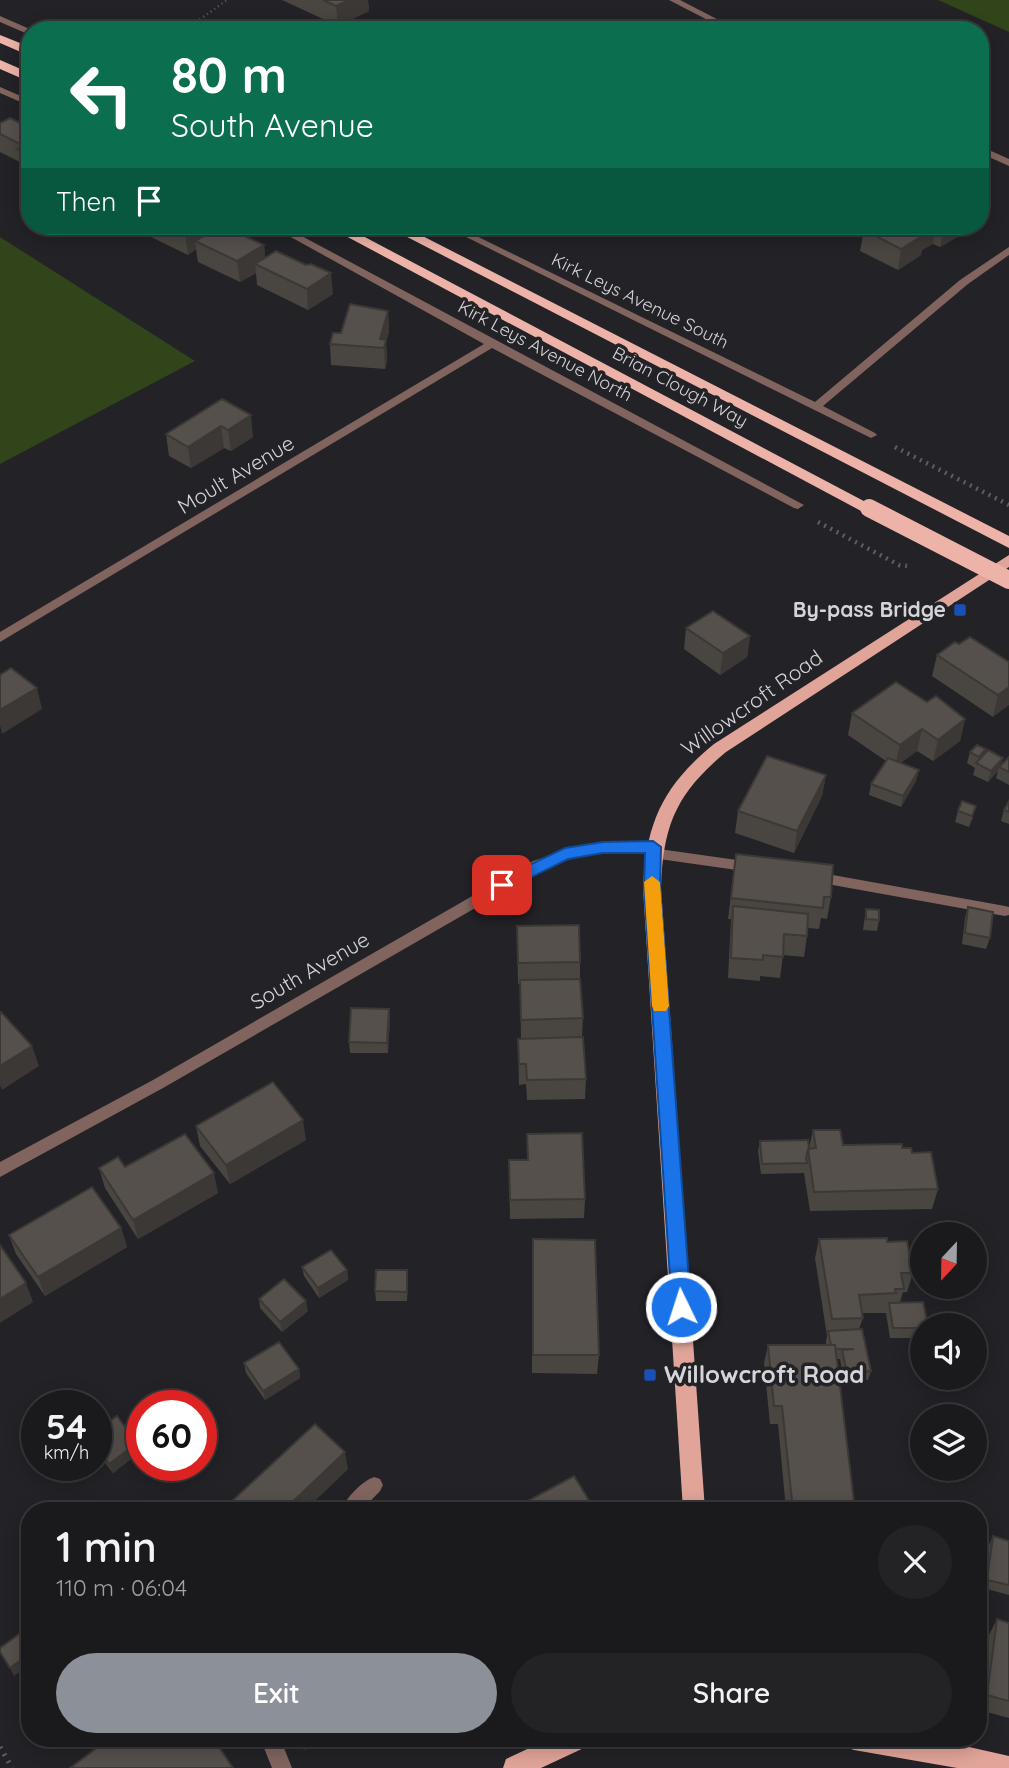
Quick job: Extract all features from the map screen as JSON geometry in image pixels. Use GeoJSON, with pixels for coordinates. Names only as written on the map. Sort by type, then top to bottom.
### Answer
{"type":"FeatureCollection","features":[{"type":"Feature","properties":{"kind":"highway"},"geometry":{"type":"LineString","coordinates":[[0,39],[21,48]]}},
{"type":"Feature","properties":{"kind":"highway"},"geometry":{"type":"LineString","coordinates":[[0,64],[21,74]]}},
{"type":"Feature","properties":{"kind":"highway","name":"Brian Clough Way"},"geometry":{"type":"LineString","coordinates":[[351,235],[1009,580]]}},
{"type":"Feature","properties":{"kind":"highway","name":"Brian Clough Way"},"geometry":{"type":"LineString","coordinates":[[410,235],[1009,542]]}},
{"type":"Feature","properties":{"kind":"main road","name":"Willowcroft Road"},"geometry":{"type":"LineString","coordinates":[[693,1502],[652,888],[653,850],[657,827],[670,799],[705,760],[1009,560]]}},
{"type":"Feature","properties":{"kind":"main road"},"geometry":{"type":"LineString","coordinates":[[515,1768],[558,1747]]}},
{"type":"Feature","properties":{"kind":"main road"},"geometry":{"type":"LineString","coordinates":[[911,1747],[1009,1768]]}},
{"type":"Feature","properties":{"kind":"street"},"geometry":{"type":"LineString","coordinates":[[673,0],[716,21]]}},
{"type":"Feature","properties":{"kind":"street"},"geometry":{"type":"LineString","coordinates":[[0,19],[21,28]]}},
{"type":"Feature","properties":{"kind":"street"},"geometry":{"type":"LineString","coordinates":[[0,89],[21,99]]}},
{"type":"Feature","properties":{"kind":"street"},"geometry":{"type":"LineString","coordinates":[[989,153],[1009,163]]}},
{"type":"Feature","properties":{"kind":"street","name":"Kirk Leys Avenue North"},"geometry":{"type":"LineString","coordinates":[[292,235],[492,344],[798,505]]}},
{"type":"Feature","properties":{"kind":"street","name":"Kirk Leys Avenue South"},"geometry":{"type":"LineString","coordinates":[[467,235],[871,435]]}},
{"type":"Feature","properties":{"kind":"street"},"geometry":{"type":"LineString","coordinates":[[816,407],[964,282],[1009,250]]}},
{"type":"Feature","properties":{"kind":"street","name":"Moult Avenue"},"geometry":{"type":"LineString","coordinates":[[0,638],[492,344]]}},
{"type":"Feature","properties":{"kind":"street","name":"South Avenue"},"geometry":{"type":"LineString","coordinates":[[0,1170],[158,1084],[538,865],[584,849],[628,846],[762,868]]}},
{"type":"Feature","properties":{"kind":"street"},"geometry":{"type":"LineString","coordinates":[[803,874],[1004,911]]}},
{"type":"Feature","properties":{"kind":"street"},"geometry":{"type":"LineString","coordinates":[[358,1502],[374,1485]]}},
{"type":"Feature","properties":{"kind":"street"},"geometry":{"type":"LineString","coordinates":[[274,1747],[282,1768]]}},
{"type":"Feature","properties":{"kind":"path"},"geometry":{"type":"LineString","coordinates":[[198,21],[227,0]]}},
{"type":"Feature","properties":{"kind":"path"},"geometry":{"type":"LineString","coordinates":[[871,435],[1009,505]]}},
{"type":"Feature","properties":{"kind":"path"},"geometry":{"type":"LineString","coordinates":[[0,1747],[12,1768]]}},
{"type":"Feature","properties":{"kind":"green space"},"geometry":{"type":"Polygon","coordinates":[[[938,0],[1009,0],[1009,32],[938,0]]]}},
{"type":"Feature","properties":{"kind":"green space"},"geometry":{"type":"Polygon","coordinates":[[[0,237],[195,361],[0,464],[0,237]]]}},
{"type":"Feature","properties":{"kind":"building"},"geometry":{"type":"Polygon","coordinates":[[[323,0],[349,0],[336,6],[323,0]]]}},
{"type":"Feature","properties":{"kind":"building"},"geometry":{"type":"Polygon","coordinates":[[[10,118],[21,124],[21,144],[0,134],[0,123],[10,118]]]}},
{"type":"Feature","properties":{"kind":"building"},"geometry":{"type":"Polygon","coordinates":[[[206,235],[242,235],[264,245],[237,261],[195,241],[206,235]]]}},
{"type":"Feature","properties":{"kind":"building"},"geometry":{"type":"Polygon","coordinates":[[[874,235],[923,235],[901,249],[874,235]]]}},
{"type":"Feature","properties":{"kind":"building"},"geometry":{"type":"Polygon","coordinates":[[[276,251],[331,273],[307,289],[255,264],[276,251]]]}},
{"type":"Feature","properties":{"kind":"building"},"geometry":{"type":"Polygon","coordinates":[[[350,304],[388,311],[380,339],[386,340],[384,348],[330,344],[333,333],[341,333],[350,304]]]}},
{"type":"Feature","properties":{"kind":"building"},"geometry":{"type":"Polygon","coordinates":[[[222,399],[251,415],[228,430],[221,426],[188,447],[166,434],[222,399]]]}},
{"type":"Feature","properties":{"kind":"building"},"geometry":{"type":"Polygon","coordinates":[[[713,611],[750,636],[723,653],[686,628],[713,611]]]}},
{"type":"Feature","properties":{"kind":"building"},"geometry":{"type":"Polygon","coordinates":[[[970,637],[1009,662],[1009,687],[998,695],[937,655],[955,642],[959,644],[970,637]]]}},
{"type":"Feature","properties":{"kind":"building"},"geometry":{"type":"Polygon","coordinates":[[[11,668],[37,688],[0,710],[0,675],[11,668]]]}},
{"type":"Feature","properties":{"kind":"building"},"geometry":{"type":"Polygon","coordinates":[[[896,682],[927,702],[936,696],[965,719],[938,740],[922,729],[900,745],[852,713],[896,682]]]}},
{"type":"Feature","properties":{"kind":"building"},"geometry":{"type":"Polygon","coordinates":[[[977,745],[986,749],[979,757],[970,752],[977,745]]]}},
{"type":"Feature","properties":{"kind":"building"},"geometry":{"type":"Polygon","coordinates":[[[988,750],[1003,758],[991,771],[976,763],[988,750]]]}},
{"type":"Feature","properties":{"kind":"building"},"geometry":{"type":"Polygon","coordinates":[[[767,756],[826,775],[797,831],[738,811],[767,756]]]}},
{"type":"Feature","properties":{"kind":"building"},"geometry":{"type":"Polygon","coordinates":[[[1009,757],[1009,772],[999,767],[1009,757]]]}},
{"type":"Feature","properties":{"kind":"building"},"geometry":{"type":"Polygon","coordinates":[[[888,758],[919,770],[903,796],[871,784],[888,758]]]}},
{"type":"Feature","properties":{"kind":"building"},"geometry":{"type":"Polygon","coordinates":[[[962,801],[976,806],[972,816],[958,811],[962,801]]]}},
{"type":"Feature","properties":{"kind":"building"},"geometry":{"type":"Polygon","coordinates":[[[736,854],[833,865],[831,897],[824,897],[823,908],[731,898],[736,854]]]}},
{"type":"Feature","properties":{"kind":"building"},"geometry":{"type":"Polygon","coordinates":[[[733,906],[808,914],[807,936],[784,934],[783,957],[763,955],[763,960],[731,958],[733,906]]]}},
{"type":"Feature","properties":{"kind":"building"},"geometry":{"type":"Polygon","coordinates":[[[968,907],[993,912],[990,938],[965,933],[968,907]]]}},
{"type":"Feature","properties":{"kind":"building"},"geometry":{"type":"Polygon","coordinates":[[[866,909],[879,910],[879,920],[866,919],[866,909]]]}},
{"type":"Feature","properties":{"kind":"building"},"geometry":{"type":"Polygon","coordinates":[[[579,925],[580,962],[518,963],[517,926],[579,925]]]}},
{"type":"Feature","properties":{"kind":"building"},"geometry":{"type":"Polygon","coordinates":[[[580,979],[583,1018],[521,1020],[520,980],[580,979]]]}},
{"type":"Feature","properties":{"kind":"building"},"geometry":{"type":"Polygon","coordinates":[[[351,1008],[389,1009],[387,1043],[349,1042],[351,1008]]]}},
{"type":"Feature","properties":{"kind":"building"},"geometry":{"type":"Polygon","coordinates":[[[0,1012],[32,1046],[0,1066],[0,1012]]]}},
{"type":"Feature","properties":{"kind":"building"},"geometry":{"type":"Polygon","coordinates":[[[583,1037],[586,1079],[527,1080],[526,1064],[519,1064],[518,1039],[583,1037]]]}},
{"type":"Feature","properties":{"kind":"building"},"geometry":{"type":"Polygon","coordinates":[[[273,1082],[303,1120],[226,1165],[196,1126],[273,1082]]]}},
{"type":"Feature","properties":{"kind":"building"},"geometry":{"type":"Polygon","coordinates":[[[813,1130],[840,1130],[843,1145],[902,1144],[902,1148],[911,1148],[912,1153],[931,1152],[938,1189],[814,1192],[808,1149],[816,1148],[813,1130]]]}},
{"type":"Feature","properties":{"kind":"building"},"geometry":{"type":"Polygon","coordinates":[[[582,1133],[585,1199],[510,1200],[509,1160],[528,1160],[527,1134],[582,1133]]]}},
{"type":"Feature","properties":{"kind":"building"},"geometry":{"type":"Polygon","coordinates":[[[185,1134],[214,1173],[133,1220],[99,1168],[118,1157],[125,1167],[185,1134]]]}},
{"type":"Feature","properties":{"kind":"building"},"geometry":{"type":"Polygon","coordinates":[[[808,1140],[807,1163],[762,1164],[760,1141],[808,1140]]]}},
{"type":"Feature","properties":{"kind":"building"},"geometry":{"type":"Polygon","coordinates":[[[92,1187],[121,1228],[38,1277],[9,1235],[92,1187]]]}},
{"type":"Feature","properties":{"kind":"building"},"geometry":{"type":"Polygon","coordinates":[[[887,1238],[887,1242],[907,1241],[910,1273],[901,1273],[904,1289],[895,1289],[896,1293],[859,1295],[863,1318],[832,1319],[819,1239],[887,1238]]]}},
{"type":"Feature","properties":{"kind":"building"},"geometry":{"type":"Polygon","coordinates":[[[533,1239],[595,1240],[599,1355],[533,1355],[533,1239]]]}},
{"type":"Feature","properties":{"kind":"building"},"geometry":{"type":"Polygon","coordinates":[[[0,1245],[26,1283],[0,1299],[0,1245]]]}},
{"type":"Feature","properties":{"kind":"building"},"geometry":{"type":"Polygon","coordinates":[[[331,1250],[347,1270],[318,1288],[302,1267],[331,1250]]]}},
{"type":"Feature","properties":{"kind":"building"},"geometry":{"type":"Polygon","coordinates":[[[376,1270],[407,1270],[407,1292],[375,1291],[376,1270]]]}},
{"type":"Feature","properties":{"kind":"building"},"geometry":{"type":"Polygon","coordinates":[[[284,1279],[306,1301],[280,1322],[259,1299],[284,1279]]]}},
{"type":"Feature","properties":{"kind":"building"},"geometry":{"type":"Polygon","coordinates":[[[923,1302],[925,1313],[910,1313],[910,1328],[893,1328],[889,1303],[923,1302]]]}},
{"type":"Feature","properties":{"kind":"building"},"geometry":{"type":"Polygon","coordinates":[[[862,1329],[871,1371],[847,1373],[842,1350],[854,1349],[835,1349],[835,1345],[831,1345],[828,1331],[862,1329]]]}},
{"type":"Feature","properties":{"kind":"building"},"geometry":{"type":"Polygon","coordinates":[[[279,1342],[299,1369],[263,1391],[244,1363],[279,1342]]]}},
{"type":"Feature","properties":{"kind":"building"},"geometry":{"type":"Polygon","coordinates":[[[768,1345],[835,1345],[854,1502],[792,1502],[782,1406],[774,1406],[768,1345]]]}},
{"type":"Feature","properties":{"kind":"building"},"geometry":{"type":"Polygon","coordinates":[[[117,1416],[126,1428],[126,1451],[112,1462],[112,1420],[117,1416]]]}},
{"type":"Feature","properties":{"kind":"building"},"geometry":{"type":"Polygon","coordinates":[[[315,1424],[345,1452],[292,1502],[232,1501],[315,1424]]]}},
{"type":"Feature","properties":{"kind":"building"},"geometry":{"type":"Polygon","coordinates":[[[574,1476],[590,1502],[526,1502],[574,1476]]]}},
{"type":"Feature","properties":{"kind":"building"},"geometry":{"type":"Polygon","coordinates":[[[993,1536],[1009,1541],[1009,1585],[987,1580],[993,1536]]]}},
{"type":"Feature","properties":{"kind":"building"},"geometry":{"type":"Polygon","coordinates":[[[997,1619],[1009,1623],[1009,1701],[987,1695],[997,1619]]]}},
{"type":"Feature","properties":{"kind":"building"},"geometry":{"type":"Polygon","coordinates":[[[21,1633],[21,1660],[10,1668],[0,1648],[21,1633]]]}},
{"type":"Feature","properties":{"kind":"building"},"geometry":{"type":"Polygon","coordinates":[[[98,1747],[219,1747],[233,1768],[70,1768],[98,1747]]]}},
{"type":"Feature","properties":{"kind":"slow traffic"},"geometry":{"type":"LineString","coordinates":[[652,882],[660,1006]]}},
{"type":"Feature","properties":{"kind":"place","name":"By-pass Bridge"},"geometry":{"type":"Point","coordinates":[960,610]}},
{"type":"Feature","properties":{"kind":"place","name":"Willowcroft Road"},"geometry":{"type":"Point","coordinates":[650,1375]}},
{"type":"Feature","properties":{"kind":"route"},"geometry":{"type":"LineString","coordinates":[[502,885],[538,865],[584,849],[653,847],[652,888],[681,1307]]}}]}
